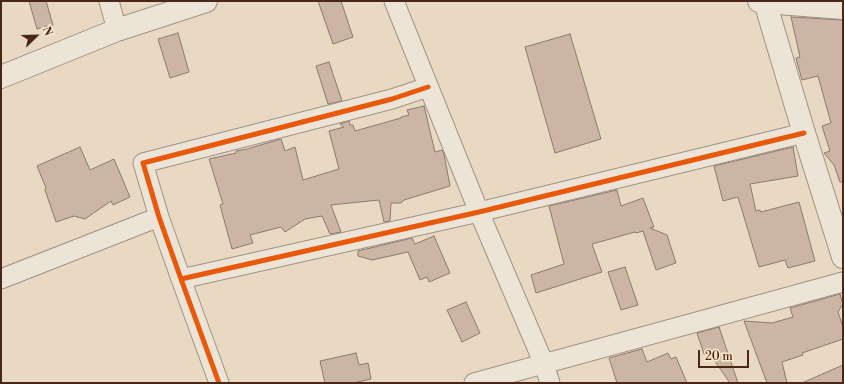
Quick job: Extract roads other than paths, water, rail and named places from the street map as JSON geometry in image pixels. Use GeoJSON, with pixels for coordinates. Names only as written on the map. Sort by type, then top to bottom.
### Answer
{"type":"FeatureCollection","features":[{"type":"Feature","properties":{"kind":"street"},"geometry":{"type":"LineString","coordinates":[[109,1],[116,30]]}},
{"type":"Feature","properties":{"kind":"street"},"geometry":{"type":"LineString","coordinates":[[1,77],[116,30],[206,1]]}},
{"type":"Feature","properties":{"kind":"street"},"geometry":{"type":"LineString","coordinates":[[394,1],[479,212],[544,364],[550,383]]}},
{"type":"Feature","properties":{"kind":"street"},"geometry":{"type":"LineString","coordinates":[[843,8],[762,1],[843,257]]}},
{"type":"Feature","properties":{"kind":"street"},"geometry":{"type":"LineString","coordinates":[[219,383],[159,217],[143,162],[392,99],[428,87]]}},
{"type":"Feature","properties":{"kind":"street"},"geometry":{"type":"LineString","coordinates":[[181,279],[479,212],[804,133]]}},
{"type":"Feature","properties":{"kind":"street"},"geometry":{"type":"LineString","coordinates":[[1,279],[159,217]]}},
{"type":"Feature","properties":{"kind":"street"},"geometry":{"type":"LineString","coordinates":[[474,383],[843,282]]}}]}
